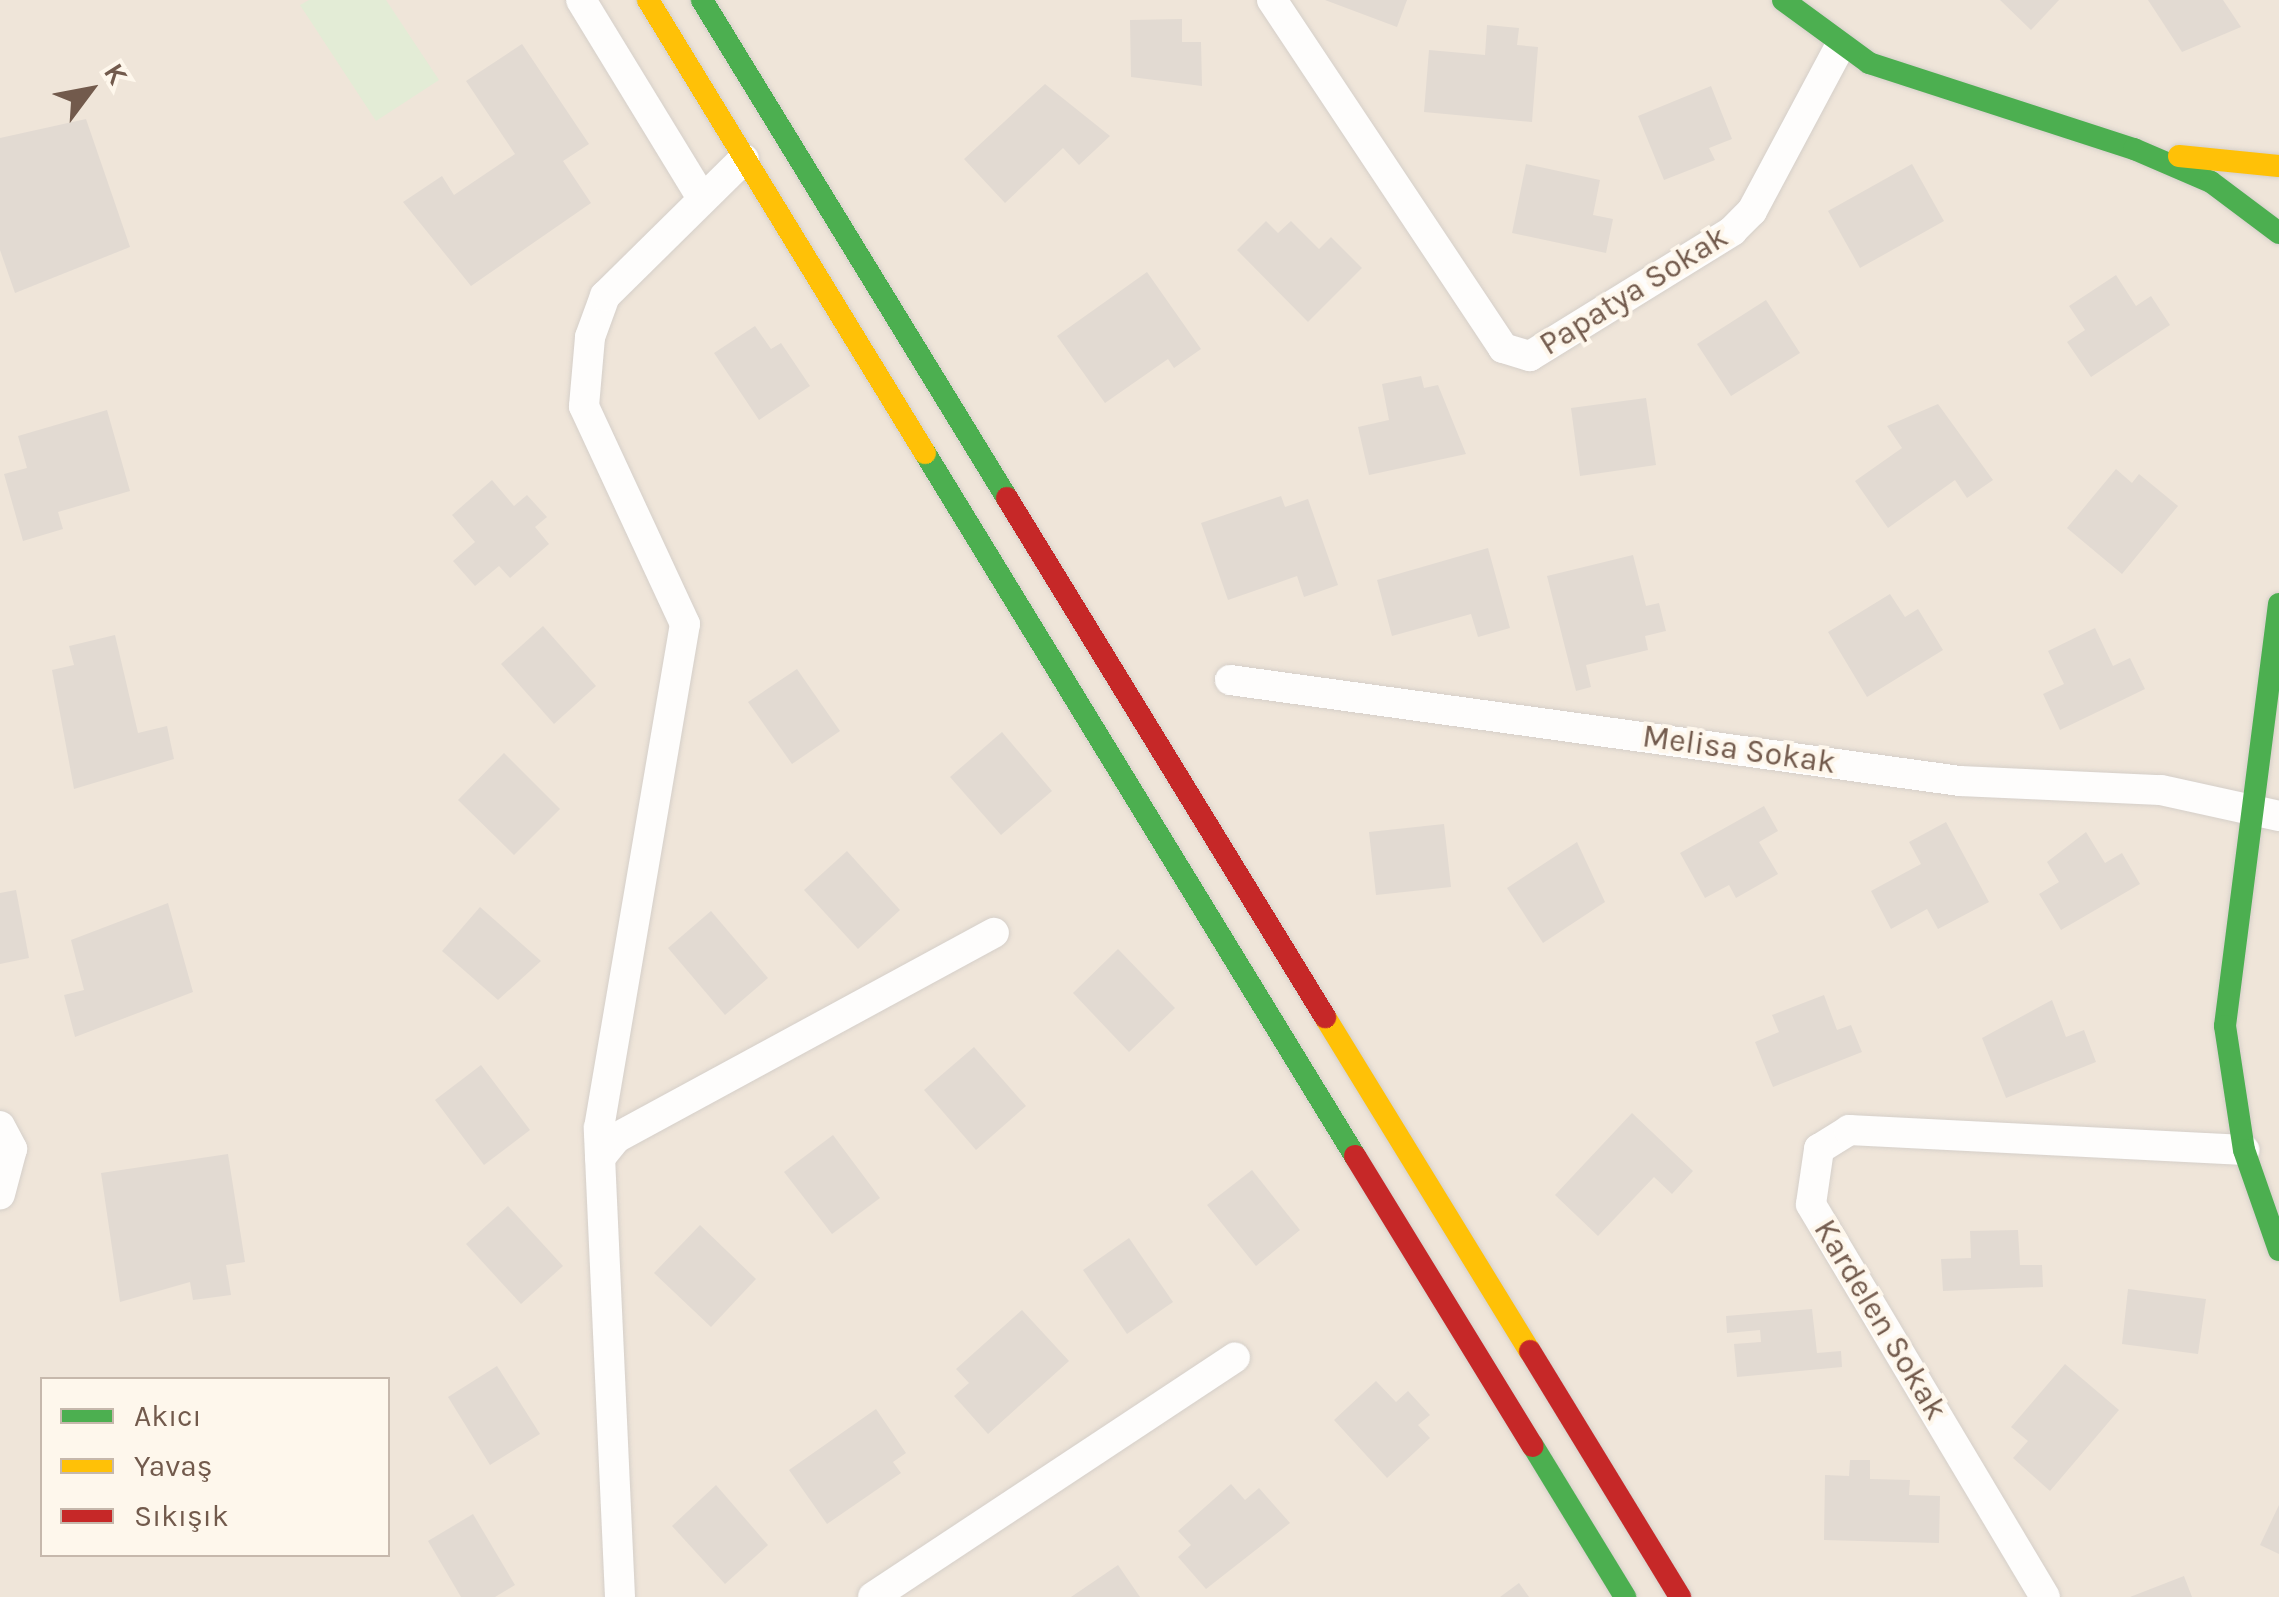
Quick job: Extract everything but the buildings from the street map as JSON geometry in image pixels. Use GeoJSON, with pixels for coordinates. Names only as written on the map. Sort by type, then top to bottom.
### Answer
{"type":"FeatureCollection","features":[{"type":"Feature","properties":{"kind":"main road"},"geometry":{"type":"LineString","coordinates":[[648,0],[1625,1597]]}},
{"type":"Feature","properties":{"kind":"main road"},"geometry":{"type":"LineString","coordinates":[[702,0],[1680,1597]]}},
{"type":"Feature","properties":{"kind":"main road"},"geometry":{"type":"LineString","coordinates":[[1782,0],[1839,48],[2134,149],[2211,182],[2279,233]]}},
{"type":"Feature","properties":{"kind":"main road"},"geometry":{"type":"LineString","coordinates":[[2224,159],[2279,142]]}},
{"type":"Feature","properties":{"kind":"main road"},"geometry":{"type":"LineString","coordinates":[[2134,149],[2279,166]]}},
{"type":"Feature","properties":{"kind":"main road"},"geometry":{"type":"LineString","coordinates":[[2279,604],[2249,806],[2225,1026],[2244,1150],[2279,1250]]}},
{"type":"Feature","properties":{"kind":"street"},"geometry":{"type":"LineString","coordinates":[[582,0],[700,195]]}},
{"type":"Feature","properties":{"kind":"street","name":"Papatya Sokak"},"geometry":{"type":"LineString","coordinates":[[1272,0],[1503,348],[1530,356],[1732,231],[1752,210],[1839,48]]}},
{"type":"Feature","properties":{"kind":"street"},"geometry":{"type":"LineString","coordinates":[[620,1597],[600,1158],[686,624],[584,406],[590,337],[605,296],[700,195],[744,159]]}},
{"type":"Feature","properties":{"kind":"street","name":"Melisa Sokak"},"geometry":{"type":"LineString","coordinates":[[1230,680],[1960,781],[2161,790],[2249,806],[2279,816]]}},
{"type":"Feature","properties":{"kind":"street"},"geometry":{"type":"LineString","coordinates":[[600,1158],[616,1138],[994,934]]}},
{"type":"Feature","properties":{"kind":"street"},"geometry":{"type":"LineString","coordinates":[[0,1126],[12,1148],[0,1194]]}},
{"type":"Feature","properties":{"kind":"street","name":"Kardelen Sokak"},"geometry":{"type":"LineString","coordinates":[[2044,1597],[1811,1204],[1819,1149],[1849,1130],[2244,1150]]}},
{"type":"Feature","properties":{"kind":"street"},"geometry":{"type":"LineString","coordinates":[[873,1597],[1235,1357]]}},
{"type":"Feature","properties":{"kind":"shaded area"},"geometry":{"type":"Polygon","coordinates":[[[0,0],[2279,0],[2279,1597],[0,1597],[0,0]]]}},
{"type":"Feature","properties":{"kind":"green space"},"geometry":{"type":"Polygon","coordinates":[[[309,0],[386,0],[439,80],[376,121],[300,5],[309,0]]]}},
{"type":"Feature","properties":{"kind":"traffic: fast"},"geometry":{"type":"LineString","coordinates":[[702,0],[1007,498]]}},
{"type":"Feature","properties":{"kind":"traffic: fast"},"geometry":{"type":"LineString","coordinates":[[1783,0],[1869,63],[2134,149],[2211,182],[2279,233]]}},
{"type":"Feature","properties":{"kind":"traffic: fast"},"geometry":{"type":"LineString","coordinates":[[925,453],[1355,1156]]}},
{"type":"Feature","properties":{"kind":"traffic: fast"},"geometry":{"type":"LineString","coordinates":[[2279,604],[2225,1026],[2244,1150],[2279,1250]]}},
{"type":"Feature","properties":{"kind":"traffic: fast"},"geometry":{"type":"LineString","coordinates":[[1533,1446],[1625,1597]]}},
{"type":"Feature","properties":{"kind":"traffic: slow"},"geometry":{"type":"LineString","coordinates":[[648,0],[925,453]]}},
{"type":"Feature","properties":{"kind":"traffic: slow"},"geometry":{"type":"LineString","coordinates":[[2179,156],[2279,166]]}},
{"type":"Feature","properties":{"kind":"traffic: slow"},"geometry":{"type":"LineString","coordinates":[[1325,1017],[1530,1351]]}},
{"type":"Feature","properties":{"kind":"traffic: jam"},"geometry":{"type":"LineString","coordinates":[[1007,498],[1325,1017]]}},
{"type":"Feature","properties":{"kind":"traffic: jam"},"geometry":{"type":"LineString","coordinates":[[1355,1156],[1533,1446]]}},
{"type":"Feature","properties":{"kind":"traffic: jam"},"geometry":{"type":"LineString","coordinates":[[1530,1351],[1680,1597]]}}]}
